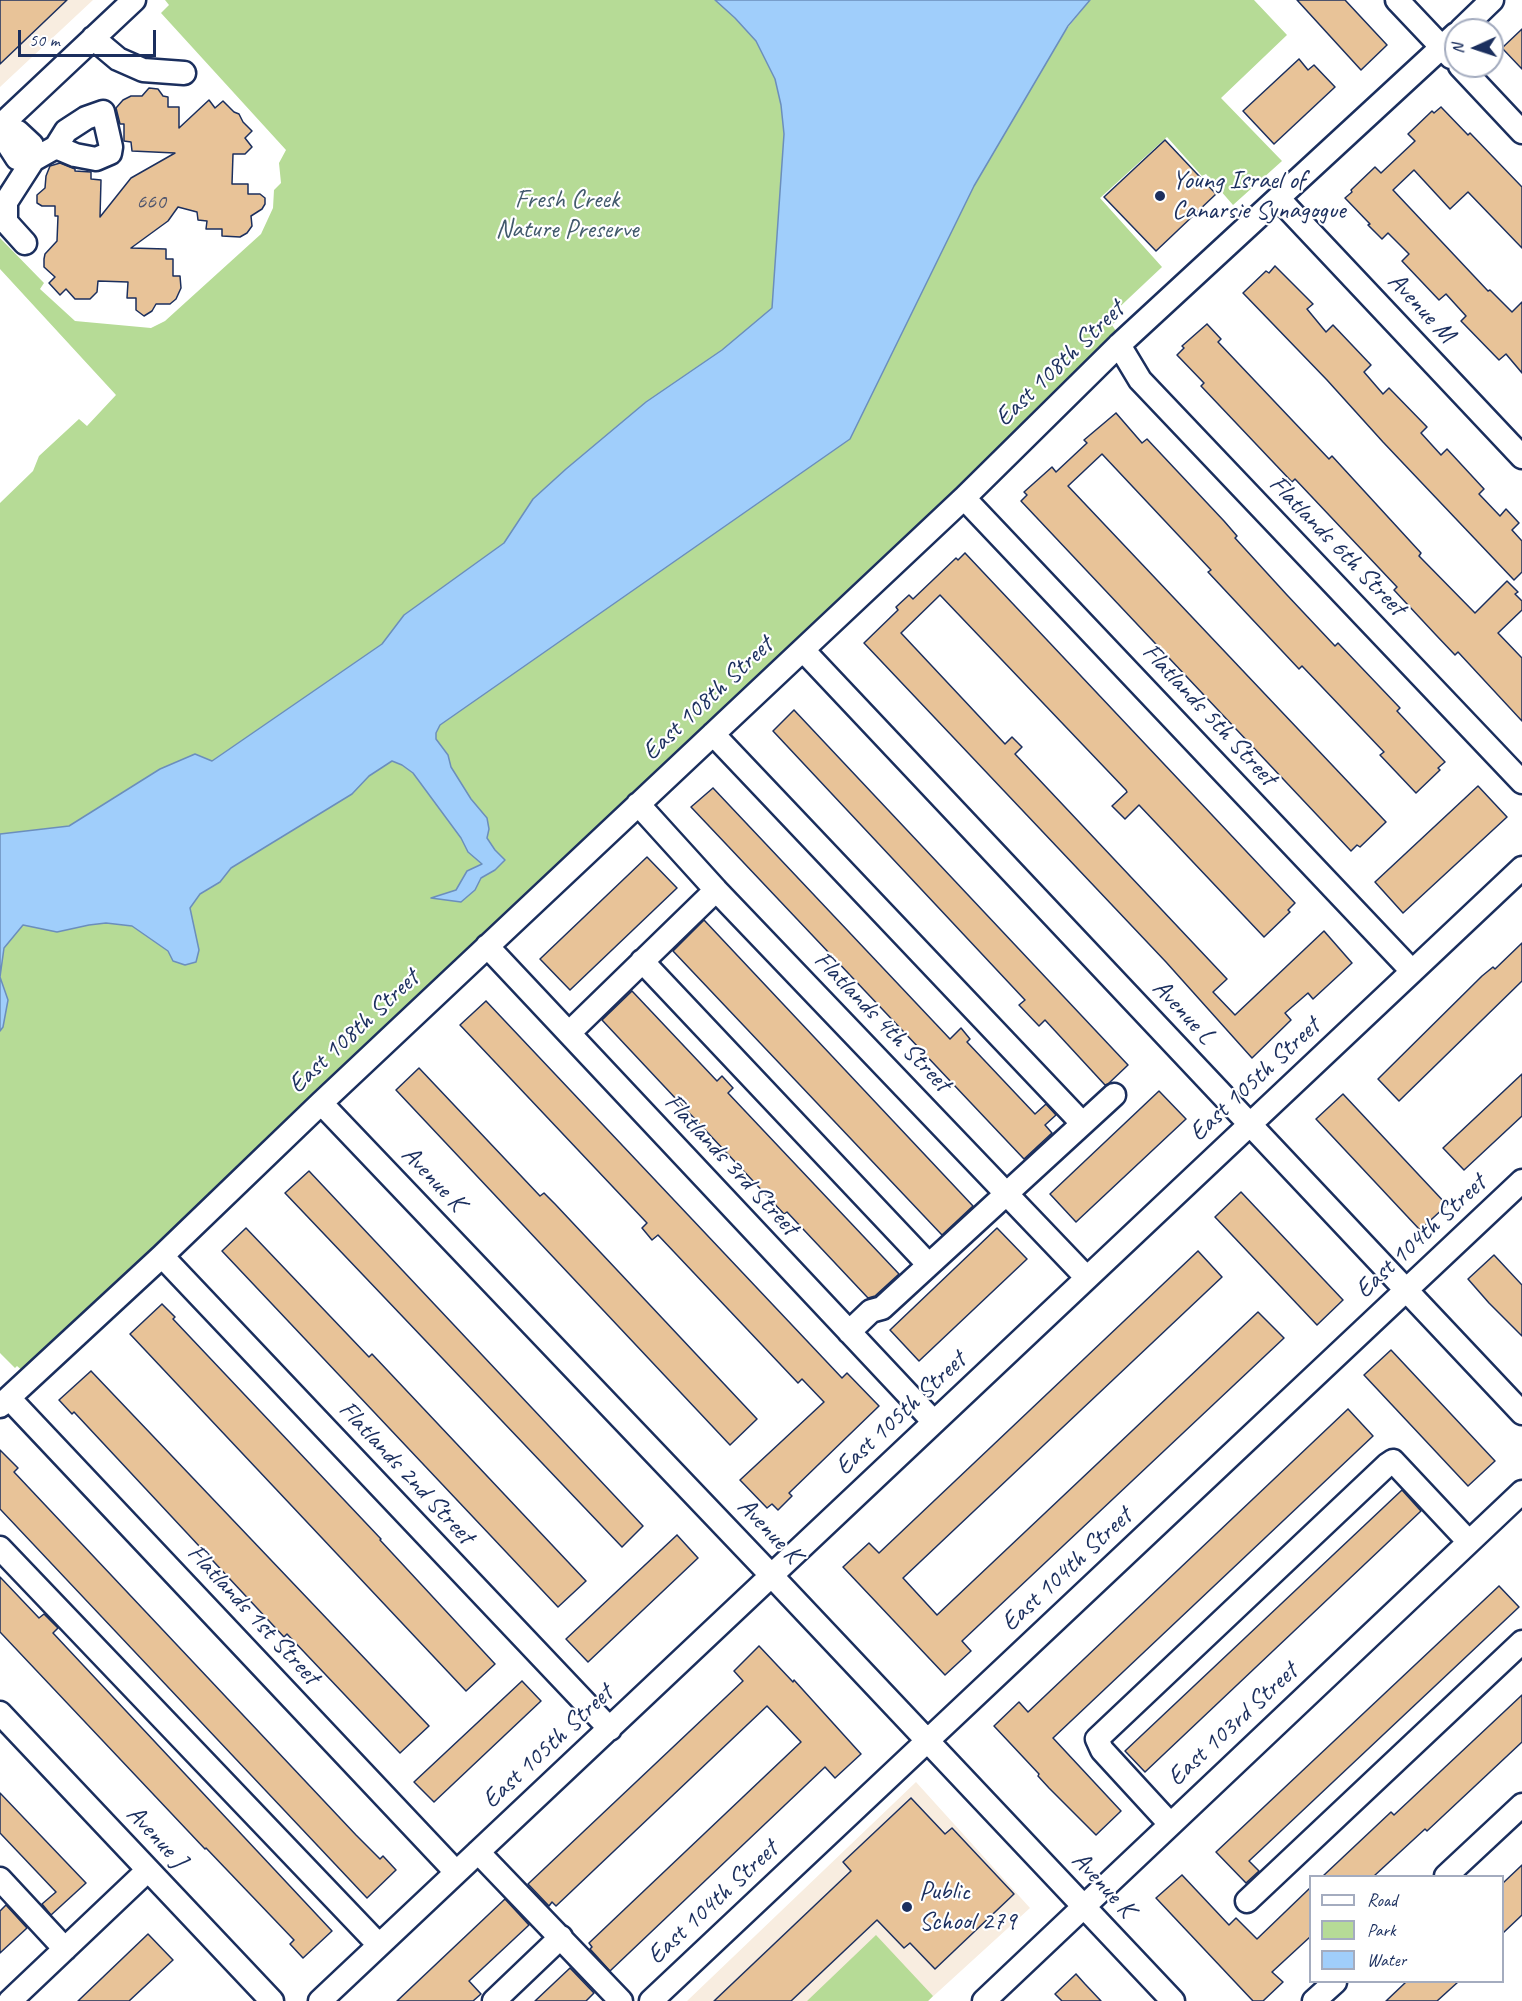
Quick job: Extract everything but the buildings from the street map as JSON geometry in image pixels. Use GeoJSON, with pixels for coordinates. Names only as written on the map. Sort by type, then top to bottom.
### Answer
{"type":"FeatureCollection","features":[{"type":"Feature","properties":{"kind":"street"},"geometry":{"type":"LineString","coordinates":[[33,160],[32,145],[18,132],[0,126],[134,0]]}},
{"type":"Feature","properties":{"kind":"street"},"geometry":{"type":"LineString","coordinates":[[1397,0],[1444,42]]}},
{"type":"Feature","properties":{"kind":"street"},"geometry":{"type":"LineString","coordinates":[[1473,18],[1492,0]]}},
{"type":"Feature","properties":{"kind":"street"},"geometry":{"type":"LineString","coordinates":[[93,38],[118,59],[143,70],[184,73]]}},
{"type":"Feature","properties":{"kind":"street","name":"East 108th Street"},"geometry":{"type":"LineString","coordinates":[[4,1402],[162,1256],[487,946],[964,498],[1119,345],[1279,199],[1444,54]]}},
{"type":"Feature","properties":{"kind":"street"},"geometry":{"type":"LineString","coordinates":[[1471,78],[1522,132]]}},
{"type":"Feature","properties":{"kind":"street"},"geometry":{"type":"LineString","coordinates":[[25,243],[6,222],[6,202],[33,160],[56,147],[66,131],[86,118],[103,112],[111,147],[110,153],[96,159],[75,155],[56,147]]}},
{"type":"Feature","properties":{"kind":"street","name":"Avenue M"},"geometry":{"type":"LineString","coordinates":[[1279,199],[1522,457]]}},
{"type":"Feature","properties":{"kind":"street","name":"Flatlands 6th Street"},"geometry":{"type":"LineString","coordinates":[[1119,345],[1140,380],[1522,782]]}},
{"type":"Feature","properties":{"kind":"street","name":"Flatlands 5th Street"},"geometry":{"type":"LineString","coordinates":[[964,498],[1412,971]]}},
{"type":"Feature","properties":{"kind":"street","name":"Avenue L"},"geometry":{"type":"LineString","coordinates":[[803,650],[1522,1413]]}},
{"type":"Feature","properties":{"kind":"street"},"geometry":{"type":"LineString","coordinates":[[713,734],[1082,1123]]}},
{"type":"Feature","properties":{"kind":"street","name":"Flatlands 4th Street"},"geometry":{"type":"LineString","coordinates":[[638,804],[716,890],[1086,1278]]}},
{"type":"Feature","properties":{"kind":"street","name":"East 105th Street"},"geometry":{"type":"LineString","coordinates":[[320,2001],[1522,868]]}},
{"type":"Feature","properties":{"kind":"street"},"geometry":{"type":"LineString","coordinates":[[569,1033],[716,890]]}},
{"type":"Feature","properties":{"kind":"street","name":"Flatlands 3rd Street"},"geometry":{"type":"LineString","coordinates":[[487,946],[934,1422]]}},
{"type":"Feature","properties":{"kind":"street"},"geometry":{"type":"LineString","coordinates":[[642,961],[928,1264]]}},
{"type":"Feature","properties":{"kind":"street"},"geometry":{"type":"LineString","coordinates":[[849,1332],[871,1311],[882,1308],[1005,1192],[1114,1095]]}},
{"type":"Feature","properties":{"kind":"street","name":"Avenue K"},"geometry":{"type":"LineString","coordinates":[[321,1103],[928,1740],[1173,2001]]}},
{"type":"Feature","properties":{"kind":"street","name":"East 104th Street"},"geometry":{"type":"LineString","coordinates":[[651,2001],[1522,1181]]}},
{"type":"Feature","properties":{"kind":"street","name":"Flatlands 2nd Street"},"geometry":{"type":"LineString","coordinates":[[162,1256],[610,1728]]}},
{"type":"Feature","properties":{"kind":"street","name":"Flatlands 1st Street"},"geometry":{"type":"LineString","coordinates":[[4,1402],[456,1872]]}},
{"type":"Feature","properties":{"kind":"street"},"geometry":{"type":"LineString","coordinates":[[1170,1824],[1102,1750],[1097,1739],[1378,1473],[1394,1461],[1469,1542]]}},
{"type":"Feature","properties":{"kind":"street","name":"East 103rd Street"},"geometry":{"type":"LineString","coordinates":[[991,1999],[1083,1906],[1522,1492]]}},
{"type":"Feature","properties":{"kind":"street"},"geometry":{"type":"LineString","coordinates":[[0,1548],[379,1945]]}},
{"type":"Feature","properties":{"kind":"street"},"geometry":{"type":"LineString","coordinates":[[1247,1901],[1522,1642]]}},
{"type":"Feature","properties":{"kind":"street","name":"Avenue J"},"geometry":{"type":"LineString","coordinates":[[0,1713],[272,2001]]}},
{"type":"Feature","properties":{"kind":"street"},"geometry":{"type":"LineString","coordinates":[[1447,1875],[1522,1805]]}},
{"type":"Feature","properties":{"kind":"street"},"geometry":{"type":"LineString","coordinates":[[478,1852],[621,2001]]}},
{"type":"Feature","properties":{"kind":"street"},"geometry":{"type":"LineString","coordinates":[[10,2001],[148,1870]]}},
{"type":"Feature","properties":{"kind":"street"},"geometry":{"type":"LineString","coordinates":[[0,1879],[65,1949]]}},
{"type":"Feature","properties":{"kind":"street"},"geometry":{"type":"LineString","coordinates":[[494,2001],[561,1937]]}},
{"type":"Feature","properties":{"kind":"street"},"geometry":{"type":"LineString","coordinates":[[1314,2001],[1334,1983]]}},
{"type":"Feature","properties":{"kind":"shaded area"},"geometry":{"type":"Polygon","coordinates":[[[0,0],[93,0],[0,87],[0,0]]]}},
{"type":"Feature","properties":{"kind":"shaded area","name":"Public School 279"},"geometry":{"type":"Polygon","coordinates":[[[916,1782],[1030,1908],[928,2001],[687,2001],[916,1782]]]}},
{"type":"Feature","properties":{"kind":"green space","name":"Fresh Creek Nature Preserve"},"geometry":{"type":"Polygon","coordinates":[[[165,0],[745,0],[766,18],[794,134],[776,310],[511,556],[213,774],[70,839],[0,849],[0,503],[33,471],[39,456],[79,419],[87,426],[116,395],[0,269],[0,238],[44,283],[40,289],[75,321],[151,328],[165,321],[261,234],[273,208],[274,190],[281,183],[279,163],[286,150],[161,13],[169,5],[165,0]]]}},
{"type":"Feature","properties":{"kind":"green space"},"geometry":{"type":"Polygon","coordinates":[[[1090,0],[1254,0],[1287,35],[1221,98],[1282,161],[1233,205],[1206,174],[1202,176],[1167,137],[1100,198],[1162,267],[1111,315],[1116,321],[1112,325],[1116,331],[1111,336],[1119,345],[31,1378],[17,1366],[15,1368],[0,1353],[0,934],[21,918],[174,883],[963,173],[1090,0]]]}},
{"type":"Feature","properties":{"kind":"green space"},"geometry":{"type":"Polygon","coordinates":[[[876,1935],[933,1996],[928,2001],[807,2001],[876,1935]]]}},
{"type":"Feature","properties":{"kind":"water"},"geometry":{"type":"Polygon","coordinates":[[[715,0],[1090,0],[1068,26],[974,186],[850,439],[440,725],[436,739],[448,755],[451,767],[471,799],[487,818],[489,829],[487,838],[505,860],[495,870],[481,878],[475,890],[461,902],[431,898],[456,890],[467,871],[482,864],[468,852],[461,838],[413,773],[392,761],[369,776],[352,794],[231,868],[220,882],[200,894],[190,908],[199,950],[196,962],[185,965],[173,961],[168,951],[132,926],[106,923],[57,932],[23,925],[4,948],[0,977],[0,834],[69,826],[160,769],[195,754],[212,761],[382,644],[404,615],[504,543],[533,499],[566,469],[646,402],[722,350],[772,308],[784,134],[781,105],[775,79],[756,41],[715,0]]]}},
{"type":"Feature","properties":{"kind":"water"},"geometry":{"type":"Polygon","coordinates":[[[0,977],[8,1000],[3,1027],[0,1031],[0,977]]]}},
{"type":"Feature","properties":{"kind":"place","name":"Young Israel of Canarsie Synagogue"},"geometry":{"type":"Point","coordinates":[1160,196]}},
{"type":"Feature","properties":{"kind":"place","name":"Public School 279"},"geometry":{"type":"Point","coordinates":[907,1907]}}]}
